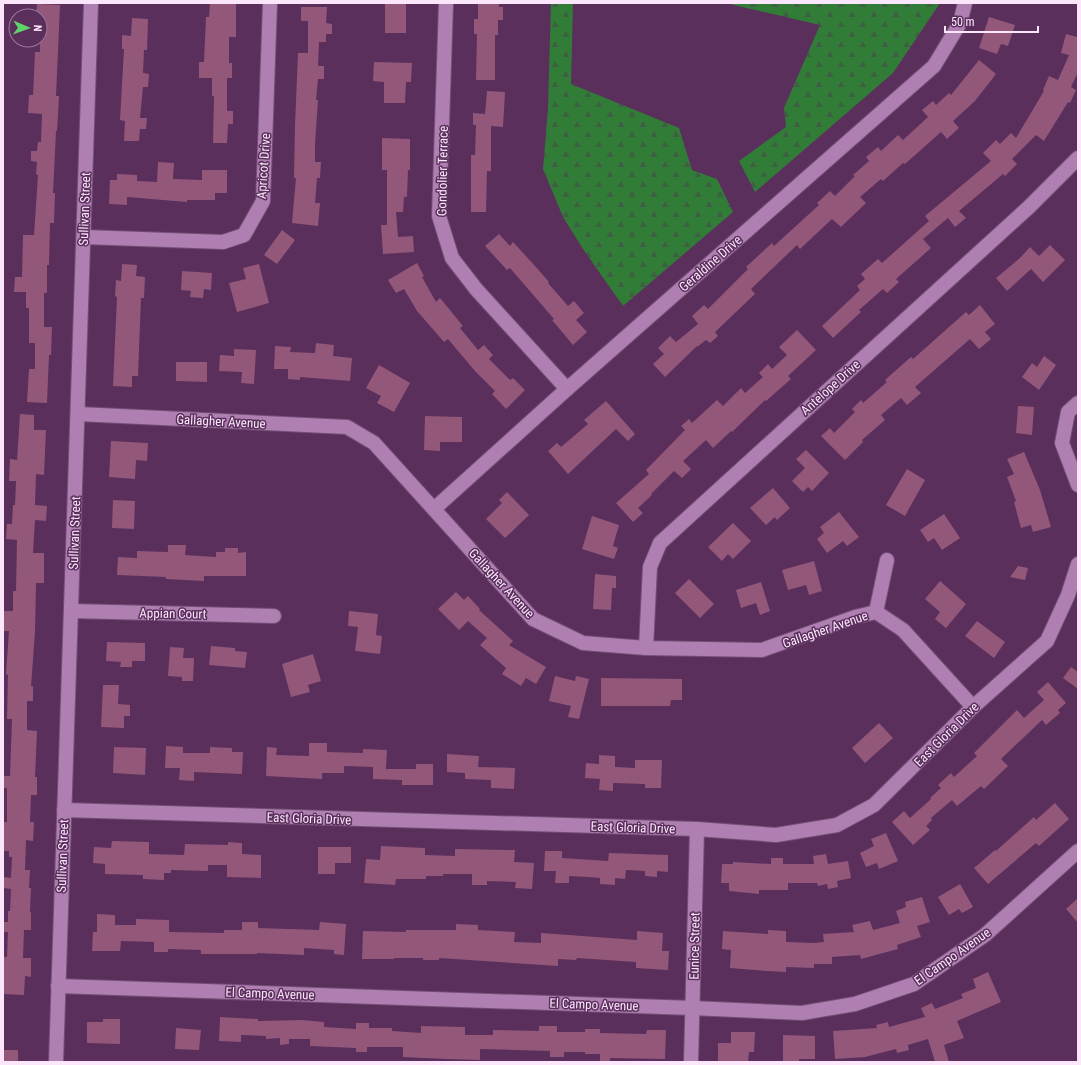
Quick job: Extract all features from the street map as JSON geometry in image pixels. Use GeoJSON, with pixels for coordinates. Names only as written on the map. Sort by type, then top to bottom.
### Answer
{"type":"FeatureCollection","features":[{"type":"Feature","properties":{"kind":"street","name":"Sullivan Street"},"geometry":{"type":"LineString","coordinates":[[56,1062],[91,3]]}},
{"type":"Feature","properties":{"kind":"street","name":"Apricot Drive"},"geometry":{"type":"LineString","coordinates":[[84,238],[223,242],[244,235],[263,201],[270,3]]}},
{"type":"Feature","properties":{"kind":"street","name":"Gondolier Terrace"},"geometry":{"type":"LineString","coordinates":[[446,3],[439,216],[449,251],[452,258],[476,289],[567,389]]}},
{"type":"Feature","properties":{"kind":"street","name":"Geraldine Drive"},"geometry":{"type":"LineString","coordinates":[[434,509],[567,389],[934,66],[960,23],[964,3]]}},
{"type":"Feature","properties":{"kind":"street","name":"Antelope Drive"},"geometry":{"type":"LineString","coordinates":[[646,648],[650,568],[660,543],[1029,207],[1078,158]]}},
{"type":"Feature","properties":{"kind":"street"},"geometry":{"type":"LineString","coordinates":[[1078,403],[1068,412],[1062,443],[1078,485]]}},
{"type":"Feature","properties":{"kind":"street","name":"Gallagher Avenue"},"geometry":{"type":"LineString","coordinates":[[78,414],[347,427],[374,443],[533,619],[583,643],[646,648],[762,650],[876,612],[903,630],[973,707]]}},
{"type":"Feature","properties":{"kind":"street"},"geometry":{"type":"LineString","coordinates":[[876,612],[887,560]]}},
{"type":"Feature","properties":{"kind":"street","name":"East Gloria Drive"},"geometry":{"type":"LineString","coordinates":[[64,810],[697,829],[776,835],[837,825],[874,805],[973,707],[1047,641],[1068,595],[1078,564]]}},
{"type":"Feature","properties":{"kind":"street","name":"Appian Court"},"geometry":{"type":"LineString","coordinates":[[71,611],[274,616]]}},
{"type":"Feature","properties":{"kind":"street","name":"Eunice Street"},"geometry":{"type":"LineString","coordinates":[[690,1062],[697,829]]}},
{"type":"Feature","properties":{"kind":"street","name":"El Campo Avenue"},"geometry":{"type":"LineString","coordinates":[[58,986],[802,1013],[855,1004],[914,984],[985,936],[1078,851]]}},
{"type":"Feature","properties":{"kind":"green space"},"geometry":{"type":"Polygon","coordinates":[[[551,3],[573,3],[571,84],[679,128],[692,170],[717,179],[733,212],[623,306],[583,249],[563,217],[543,169],[548,109],[551,3]]]}},
{"type":"Feature","properties":{"kind":"green space"},"geometry":{"type":"Polygon","coordinates":[[[725,3],[940,3],[893,73],[755,192],[739,161],[786,127],[784,108],[820,25],[725,3]]]}},
{"type":"Feature","properties":{"kind":"building"},"geometry":{"type":"Polygon","coordinates":[[[210,3],[236,3],[236,37],[229,37],[229,63],[232,63],[232,78],[227,78],[227,111],[233,111],[233,124],[228,124],[227,143],[213,143],[214,96],[212,96],[212,78],[199,78],[199,62],[204,62],[206,17],[209,17],[210,3]]]}},
{"type":"Feature","properties":{"kind":"building"},"geometry":{"type":"Polygon","coordinates":[[[385,3],[406,3],[406,33],[385,33],[385,3]]]}},
{"type":"Feature","properties":{"kind":"building"},"geometry":{"type":"Polygon","coordinates":[[[478,3],[499,3],[499,7],[503,7],[503,20],[498,20],[498,35],[495,35],[495,80],[476,80],[477,34],[474,34],[474,19],[478,19],[478,3]]]}},
{"type":"Feature","properties":{"kind":"building"},"geometry":{"type":"Polygon","coordinates":[[[37,4],[60,5],[56,96],[59,96],[53,193],[55,193],[54,223],[50,223],[47,293],[44,293],[44,327],[52,327],[47,403],[27,402],[29,369],[35,369],[35,343],[29,343],[29,308],[26,308],[26,292],[14,292],[15,277],[22,277],[23,235],[34,235],[38,175],[36,174],[37,162],[31,161],[31,151],[37,151],[38,142],[41,142],[42,114],[28,113],[29,95],[33,95],[35,52],[40,52],[40,48],[48,48],[48,8],[37,8],[37,4]]]}},
{"type":"Feature","properties":{"kind":"building"},"geometry":{"type":"Polygon","coordinates":[[[301,7],[327,7],[326,23],[332,24],[332,34],[326,34],[326,42],[319,42],[318,66],[324,66],[324,79],[318,79],[316,100],[318,100],[315,162],[321,162],[320,178],[317,178],[315,203],[320,203],[318,226],[292,223],[296,178],[294,178],[298,53],[308,53],[308,21],[301,21],[301,7]]]}},
{"type":"Feature","properties":{"kind":"building"},"geometry":{"type":"Polygon","coordinates":[[[989,17],[1015,25],[1008,46],[1001,44],[997,54],[979,48],[989,17]]]}},
{"type":"Feature","properties":{"kind":"building"},"geometry":{"type":"Polygon","coordinates":[[[132,18],[148,19],[147,50],[144,50],[143,73],[149,74],[148,87],[143,87],[140,118],[147,118],[146,129],[140,129],[139,141],[124,141],[125,121],[120,120],[124,49],[122,49],[122,35],[131,36],[132,18]]]}},
{"type":"Feature","properties":{"kind":"building"},"geometry":{"type":"Polygon","coordinates":[[[1066,34],[1077,37],[1078,35],[1078,72],[1071,87],[1076,90],[1070,103],[1068,102],[1044,141],[1036,135],[1012,159],[1017,164],[1005,176],[1003,174],[959,211],[966,218],[955,227],[948,218],[923,239],[931,248],[896,279],[899,282],[887,293],[883,289],[859,310],[861,312],[833,338],[822,326],[860,290],[857,286],[865,279],[861,274],[878,259],[882,263],[929,221],[925,216],[991,161],[983,153],[996,140],[1000,144],[1011,133],[1016,138],[1044,91],[1043,90],[1049,76],[1058,80],[1069,55],[1061,53],[1066,34]]]}},
{"type":"Feature","properties":{"kind":"building"},"geometry":{"type":"Polygon","coordinates":[[[979,60],[996,74],[975,101],[953,121],[959,128],[947,139],[941,132],[905,164],[903,163],[883,181],[881,179],[860,197],[866,203],[841,227],[832,219],[800,249],[797,245],[751,289],[755,294],[715,332],[718,336],[710,343],[706,340],[697,346],[665,377],[653,364],[664,354],[658,348],[670,336],[676,342],[698,324],[692,316],[704,305],[708,309],[748,269],[746,267],[772,243],[774,246],[819,205],[817,203],[830,191],[835,196],[855,176],[853,175],[869,161],[866,157],[878,147],[881,151],[898,135],[903,140],[928,117],[922,110],[933,101],[936,105],[949,93],[951,95],[979,60]]]}},
{"type":"Feature","properties":{"kind":"building"},"geometry":{"type":"Polygon","coordinates":[[[374,62],[412,63],[411,82],[406,82],[405,103],[384,103],[384,82],[373,81],[374,62]]]}},
{"type":"Feature","properties":{"kind":"building"},"geometry":{"type":"Polygon","coordinates":[[[487,91],[505,92],[503,127],[491,126],[491,171],[487,171],[486,212],[471,212],[471,155],[475,155],[476,125],[473,125],[473,113],[485,114],[487,91]]]}},
{"type":"Feature","properties":{"kind":"building"},"geometry":{"type":"Polygon","coordinates":[[[382,138],[410,139],[410,170],[408,170],[407,197],[404,197],[403,212],[396,212],[398,237],[413,236],[414,252],[383,254],[381,225],[387,225],[387,170],[382,170],[382,138]]]}},
{"type":"Feature","properties":{"kind":"building"},"geometry":{"type":"Polygon","coordinates":[[[158,162],[174,163],[173,179],[202,180],[202,170],[227,170],[227,193],[215,193],[215,200],[187,200],[187,202],[127,197],[127,205],[109,204],[110,180],[117,180],[117,174],[137,175],[137,181],[157,182],[158,162]]]}},
{"type":"Feature","properties":{"kind":"building"},"geometry":{"type":"Polygon","coordinates":[[[282,230],[295,240],[277,264],[264,255],[282,230]]]}},
{"type":"Feature","properties":{"kind":"building"},"geometry":{"type":"Polygon","coordinates":[[[499,234],[510,246],[513,242],[549,282],[548,283],[568,306],[574,301],[584,313],[576,320],[587,332],[573,345],[552,320],[554,319],[510,268],[507,270],[485,246],[499,234]]]}},
{"type":"Feature","properties":{"kind":"building"},"geometry":{"type":"Polygon","coordinates":[[[1050,245],[1065,260],[1043,282],[1031,269],[1007,291],[996,278],[1020,258],[1030,247],[1039,256],[1050,245]]]}},
{"type":"Feature","properties":{"kind":"building"},"geometry":{"type":"Polygon","coordinates":[[[417,263],[424,276],[422,277],[436,302],[440,298],[463,326],[460,328],[478,350],[484,345],[493,355],[489,359],[510,380],[513,378],[525,390],[506,409],[492,394],[495,391],[475,371],[448,339],[444,342],[417,311],[404,289],[396,293],[388,280],[417,263]]]}},
{"type":"Feature","properties":{"kind":"building"},"geometry":{"type":"Polygon","coordinates":[[[122,264],[137,265],[136,276],[145,277],[144,298],[141,298],[138,376],[132,376],[132,387],[113,386],[117,297],[115,296],[116,280],[121,281],[122,264]]]}},
{"type":"Feature","properties":{"kind":"building"},"geometry":{"type":"Polygon","coordinates":[[[259,264],[269,303],[237,312],[229,283],[246,279],[243,268],[259,264]]]}},
{"type":"Feature","properties":{"kind":"building"},"geometry":{"type":"Polygon","coordinates":[[[182,271],[212,273],[211,290],[204,289],[203,298],[190,297],[191,291],[181,290],[182,271]]]}},
{"type":"Feature","properties":{"kind":"building"},"geometry":{"type":"Polygon","coordinates":[[[980,305],[995,324],[985,332],[991,339],[979,349],[970,339],[915,387],[921,393],[907,405],[901,398],[881,415],[885,420],[862,440],[863,442],[845,460],[821,436],[830,428],[834,433],[855,412],[852,409],[861,400],[863,403],[887,382],[885,380],[911,357],[913,359],[966,312],[969,315],[980,305]]]}},
{"type":"Feature","properties":{"kind":"building"},"geometry":{"type":"Polygon","coordinates":[[[797,330],[816,350],[788,376],[791,379],[766,401],[765,400],[713,448],[706,440],[683,461],[691,469],[682,478],[674,471],[638,508],[643,513],[633,522],[616,503],[649,474],[646,470],[685,430],[681,426],[689,419],[692,423],[717,400],[723,406],[741,388],[745,393],[763,377],[759,373],[768,364],[772,369],[787,355],[779,347],[797,330]]]}},
{"type":"Feature","properties":{"kind":"building"},"geometry":{"type":"Polygon","coordinates":[[[316,343],[334,345],[333,356],[352,358],[350,381],[300,377],[300,380],[288,379],[288,369],[274,369],[275,346],[291,347],[290,352],[315,353],[316,343]]]}},
{"type":"Feature","properties":{"kind":"building"},"geometry":{"type":"Polygon","coordinates":[[[234,349],[256,350],[254,384],[241,383],[242,372],[219,371],[220,355],[234,356],[234,349]]]}},
{"type":"Feature","properties":{"kind":"building"},"geometry":{"type":"Polygon","coordinates":[[[1044,356],[1056,365],[1039,390],[1022,377],[1032,363],[1037,367],[1044,356]]]}},
{"type":"Feature","properties":{"kind":"building"},"geometry":{"type":"Polygon","coordinates":[[[176,362],[207,362],[207,382],[176,381],[176,362]]]}},
{"type":"Feature","properties":{"kind":"building"},"geometry":{"type":"Polygon","coordinates":[[[379,365],[410,383],[394,412],[377,403],[381,396],[366,388],[379,365]]]}},
{"type":"Feature","properties":{"kind":"building"},"geometry":{"type":"Polygon","coordinates":[[[606,401],[635,434],[628,441],[616,429],[568,474],[548,451],[557,443],[561,447],[588,424],[584,420],[606,401]]]}},
{"type":"Feature","properties":{"kind":"building"},"geometry":{"type":"Polygon","coordinates":[[[1018,406],[1034,407],[1032,435],[1016,433],[1018,406]]]}},
{"type":"Feature","properties":{"kind":"building"},"geometry":{"type":"Polygon","coordinates":[[[20,414],[34,415],[34,430],[46,430],[44,475],[36,474],[35,505],[47,506],[46,521],[35,520],[33,553],[44,553],[44,583],[36,583],[35,632],[31,686],[33,686],[33,701],[27,701],[27,730],[37,731],[35,777],[37,777],[37,795],[31,795],[30,822],[34,822],[33,841],[26,840],[25,870],[30,870],[29,888],[31,888],[31,930],[24,930],[23,958],[31,958],[31,977],[25,976],[24,995],[3,994],[3,957],[7,957],[8,932],[3,932],[3,922],[8,922],[11,889],[4,888],[4,877],[11,878],[12,857],[9,857],[9,851],[3,851],[3,822],[7,822],[7,788],[3,788],[3,776],[10,776],[12,719],[7,719],[8,675],[6,674],[9,631],[3,631],[3,611],[13,611],[13,591],[16,591],[17,540],[6,539],[7,524],[12,524],[13,505],[15,505],[16,481],[9,481],[10,459],[17,460],[20,414]]]}},
{"type":"Feature","properties":{"kind":"building"},"geometry":{"type":"Polygon","coordinates":[[[425,416],[462,417],[462,442],[440,442],[440,451],[424,450],[425,416]]]}},
{"type":"Feature","properties":{"kind":"building"},"geometry":{"type":"Polygon","coordinates":[[[111,441],[148,443],[147,461],[136,460],[135,479],[109,477],[111,441]]]}},
{"type":"Feature","properties":{"kind":"building"},"geometry":{"type":"Polygon","coordinates":[[[806,450],[829,473],[812,491],[808,487],[803,492],[792,481],[805,468],[796,459],[806,450]]]}},
{"type":"Feature","properties":{"kind":"building"},"geometry":{"type":"Polygon","coordinates":[[[1024,452],[1040,490],[1051,527],[1033,532],[1031,525],[1021,528],[1014,502],[1016,501],[1007,477],[1014,474],[1007,459],[1024,452]]]}},
{"type":"Feature","properties":{"kind":"building"},"geometry":{"type":"Polygon","coordinates":[[[907,469],[925,480],[905,516],[886,505],[907,469]]]}},
{"type":"Feature","properties":{"kind":"building"},"geometry":{"type":"Polygon","coordinates":[[[773,488],[790,508],[777,520],[775,517],[766,525],[750,508],[773,488]]]}},
{"type":"Feature","properties":{"kind":"building"},"geometry":{"type":"Polygon","coordinates":[[[507,492],[529,515],[505,538],[486,519],[502,503],[499,500],[507,492]]]}},
{"type":"Feature","properties":{"kind":"building"},"geometry":{"type":"Polygon","coordinates":[[[113,500],[135,501],[134,529],[112,528],[113,500]]]}},
{"type":"Feature","properties":{"kind":"building"},"geometry":{"type":"Polygon","coordinates":[[[839,512],[859,537],[847,546],[843,541],[827,553],[817,539],[824,533],[820,527],[839,512]]]}},
{"type":"Feature","properties":{"kind":"building"},"geometry":{"type":"Polygon","coordinates":[[[944,514],[960,538],[942,550],[934,538],[928,542],[920,530],[944,514]]]}},
{"type":"Feature","properties":{"kind":"building"},"geometry":{"type":"Polygon","coordinates":[[[592,516],[619,525],[613,546],[618,548],[614,559],[582,549],[592,516]]]}},
{"type":"Feature","properties":{"kind":"building"},"geometry":{"type":"Polygon","coordinates":[[[733,523],[751,541],[733,559],[728,554],[722,561],[708,547],[733,523]]]}},
{"type":"Feature","properties":{"kind":"building"},"geometry":{"type":"Polygon","coordinates":[[[168,545],[186,545],[185,555],[216,557],[216,552],[225,552],[225,548],[238,548],[238,553],[246,552],[246,576],[204,576],[204,581],[166,579],[166,577],[117,575],[118,557],[137,558],[137,551],[168,552],[168,545]]]}},
{"type":"Feature","properties":{"kind":"building"},"geometry":{"type":"Polygon","coordinates":[[[814,561],[822,591],[809,595],[806,585],[788,590],[782,570],[814,561]]]}},
{"type":"Feature","properties":{"kind":"building"},"geometry":{"type":"Polygon","coordinates":[[[1018,566],[1028,568],[1025,580],[1010,577],[1018,566]]]}},
{"type":"Feature","properties":{"kind":"building"},"geometry":{"type":"Polygon","coordinates":[[[595,574],[616,576],[616,588],[612,588],[611,610],[593,609],[595,574]]]}},
{"type":"Feature","properties":{"kind":"building"},"geometry":{"type":"Polygon","coordinates":[[[689,579],[714,604],[700,618],[675,593],[689,579]]]}},
{"type":"Feature","properties":{"kind":"building"},"geometry":{"type":"Polygon","coordinates":[[[940,581],[966,604],[946,628],[935,619],[940,612],[925,599],[940,581]]]}},
{"type":"Feature","properties":{"kind":"building"},"geometry":{"type":"Polygon","coordinates":[[[761,582],[770,611],[760,615],[756,603],[741,608],[736,590],[761,582]]]}},
{"type":"Feature","properties":{"kind":"building"},"geometry":{"type":"Polygon","coordinates":[[[456,592],[464,600],[468,596],[480,609],[479,610],[513,641],[509,645],[546,667],[536,684],[526,678],[521,686],[502,674],[506,668],[480,645],[487,638],[468,621],[459,630],[438,609],[456,592]]]}},
{"type":"Feature","properties":{"kind":"building"},"geometry":{"type":"Polygon","coordinates":[[[349,611],[378,614],[376,635],[382,636],[380,654],[355,651],[358,627],[348,626],[349,611]]]}},
{"type":"Feature","properties":{"kind":"building"},"geometry":{"type":"Polygon","coordinates":[[[977,621],[1005,642],[994,658],[965,636],[977,621]]]}},
{"type":"Feature","properties":{"kind":"building"},"geometry":{"type":"Polygon","coordinates":[[[107,642],[145,643],[145,661],[132,661],[132,667],[120,667],[121,662],[106,661],[107,642]]]}},
{"type":"Feature","properties":{"kind":"building"},"geometry":{"type":"Polygon","coordinates":[[[211,646],[235,648],[235,651],[247,652],[245,668],[209,665],[211,646]]]}},
{"type":"Feature","properties":{"kind":"building"},"geometry":{"type":"Polygon","coordinates":[[[170,647],[184,648],[183,658],[194,658],[193,681],[182,681],[182,677],[168,676],[170,647]]]}},
{"type":"Feature","properties":{"kind":"building"},"geometry":{"type":"Polygon","coordinates":[[[313,654],[321,681],[308,685],[310,692],[291,697],[282,664],[313,654]]]}},
{"type":"Feature","properties":{"kind":"building"},"geometry":{"type":"Polygon","coordinates":[[[1071,667],[1078,672],[1078,689],[1063,678],[1071,667]]]}},
{"type":"Feature","properties":{"kind":"building"},"geometry":{"type":"Polygon","coordinates":[[[555,676],[575,681],[576,676],[589,679],[579,719],[568,717],[571,706],[549,701],[555,676]]]}},
{"type":"Feature","properties":{"kind":"building"},"geometry":{"type":"Polygon","coordinates":[[[601,678],[682,679],[682,700],[671,700],[670,706],[601,706],[601,678]]]}},
{"type":"Feature","properties":{"kind":"building"},"geometry":{"type":"Polygon","coordinates":[[[1048,682],[1066,703],[1058,710],[1060,713],[1046,725],[1042,720],[1001,759],[1008,766],[984,789],[981,786],[957,806],[952,800],[931,818],[932,820],[926,826],[930,830],[913,845],[892,822],[904,811],[910,818],[941,788],[938,785],[951,773],[954,777],[977,756],[974,753],[1017,710],[1024,718],[1044,700],[1037,692],[1048,682]]]}},
{"type":"Feature","properties":{"kind":"building"},"geometry":{"type":"Polygon","coordinates":[[[103,685],[119,685],[118,704],[130,705],[130,716],[124,716],[124,728],[101,727],[103,685]]]}},
{"type":"Feature","properties":{"kind":"building"},"geometry":{"type":"Polygon","coordinates":[[[879,723],[893,738],[865,763],[852,748],[879,723]]]}},
{"type":"Feature","properties":{"kind":"building"},"geometry":{"type":"Polygon","coordinates":[[[309,743],[327,743],[327,752],[363,753],[363,749],[387,750],[386,769],[416,769],[416,764],[433,764],[433,785],[402,785],[402,780],[373,779],[373,767],[344,766],[344,773],[322,773],[322,779],[266,776],[267,747],[277,748],[276,755],[309,756],[309,743]]]}},
{"type":"Feature","properties":{"kind":"building"},"geometry":{"type":"Polygon","coordinates":[[[166,746],[183,747],[183,753],[210,753],[210,747],[232,748],[232,752],[243,752],[242,774],[194,772],[194,781],[179,780],[180,768],[165,768],[166,746]]]}},
{"type":"Feature","properties":{"kind":"building"},"geometry":{"type":"Polygon","coordinates":[[[114,747],[146,748],[145,775],[113,773],[114,747]]]}},
{"type":"Feature","properties":{"kind":"building"},"geometry":{"type":"Polygon","coordinates":[[[447,754],[479,756],[478,767],[515,768],[514,789],[491,788],[491,780],[465,779],[465,773],[447,772],[447,754]]]}},
{"type":"Feature","properties":{"kind":"building"},"geometry":{"type":"Polygon","coordinates":[[[599,755],[615,756],[615,767],[635,768],[635,760],[662,760],[661,788],[645,788],[645,784],[613,783],[613,791],[599,790],[600,779],[585,778],[586,763],[599,764],[599,755]]]}},
{"type":"Feature","properties":{"kind":"building"},"geometry":{"type":"Polygon","coordinates":[[[1055,803],[1069,819],[1039,846],[1036,843],[988,884],[974,868],[995,850],[996,851],[1034,817],[1036,820],[1055,803]]]}},
{"type":"Feature","properties":{"kind":"building"},"geometry":{"type":"Polygon","coordinates":[[[886,833],[898,861],[879,869],[877,863],[866,867],[860,853],[874,846],[871,839],[886,833]]]}},
{"type":"Feature","properties":{"kind":"building"},"geometry":{"type":"Polygon","coordinates":[[[112,841],[149,842],[149,854],[184,855],[185,844],[228,845],[228,842],[242,843],[242,854],[261,855],[261,878],[227,877],[227,865],[208,865],[208,871],[171,870],[171,873],[164,873],[164,880],[143,879],[143,875],[105,874],[105,864],[93,863],[94,847],[111,848],[112,841]]]}},
{"type":"Feature","properties":{"kind":"building"},"geometry":{"type":"Polygon","coordinates":[[[381,846],[425,848],[425,855],[455,856],[455,849],[515,850],[514,862],[534,863],[532,889],[515,888],[516,882],[487,881],[487,885],[472,885],[472,874],[443,874],[443,876],[426,876],[426,879],[396,879],[395,885],[364,883],[366,859],[380,860],[381,846]]]}},
{"type":"Feature","properties":{"kind":"building"},"geometry":{"type":"Polygon","coordinates":[[[318,847],[351,847],[351,863],[335,863],[335,874],[318,874],[318,847]]]}},
{"type":"Feature","properties":{"kind":"building"},"geometry":{"type":"Polygon","coordinates":[[[545,851],[562,851],[562,858],[608,861],[609,853],[668,855],[668,872],[657,871],[657,877],[645,876],[645,871],[626,870],[625,879],[615,878],[615,885],[600,884],[600,878],[569,876],[569,883],[555,883],[556,871],[544,871],[545,851]]]}},
{"type":"Feature","properties":{"kind":"building"},"geometry":{"type":"Polygon","coordinates":[[[826,854],[828,864],[848,861],[851,878],[837,881],[838,887],[828,889],[827,884],[818,886],[817,883],[788,883],[788,890],[759,890],[759,894],[729,891],[729,883],[721,883],[722,864],[733,864],[733,862],[771,864],[771,858],[783,858],[783,864],[814,864],[813,856],[826,854]]]}},
{"type":"Feature","properties":{"kind":"building"},"geometry":{"type":"Polygon","coordinates":[[[960,884],[973,907],[962,913],[959,909],[949,915],[938,897],[960,884]]]}},
{"type":"Feature","properties":{"kind":"building"},"geometry":{"type":"Polygon","coordinates":[[[922,897],[930,922],[917,926],[921,937],[897,945],[898,949],[861,959],[860,955],[832,957],[832,964],[814,964],[814,968],[786,967],[786,972],[767,971],[730,968],[731,950],[722,949],[723,931],[768,934],[768,930],[786,931],[786,942],[813,943],[824,942],[823,934],[854,932],[852,925],[870,921],[873,930],[900,923],[896,911],[906,907],[905,902],[922,897]]]}},
{"type":"Feature","properties":{"kind":"building"},"geometry":{"type":"Polygon","coordinates":[[[1078,898],[1078,923],[1066,909],[1078,898]]]}},
{"type":"Feature","properties":{"kind":"building"},"geometry":{"type":"Polygon","coordinates":[[[97,914],[115,915],[115,925],[136,925],[136,919],[169,920],[169,932],[224,933],[224,930],[242,930],[242,922],[258,922],[258,928],[319,930],[320,922],[346,924],[344,955],[334,954],[334,950],[304,948],[304,955],[257,953],[201,954],[201,950],[168,949],[168,952],[154,952],[154,942],[121,941],[120,951],[92,951],[93,932],[97,932],[97,914]]]}},
{"type":"Feature","properties":{"kind":"building"},"geometry":{"type":"Polygon","coordinates":[[[456,924],[478,925],[478,930],[515,932],[514,942],[541,943],[541,933],[637,940],[637,931],[663,933],[662,951],[669,951],[668,970],[636,968],[636,962],[577,958],[576,960],[558,959],[558,966],[439,958],[439,960],[423,960],[423,958],[362,959],[363,931],[406,932],[406,930],[456,930],[456,924]]]}},
{"type":"Feature","properties":{"kind":"building"},"geometry":{"type":"Polygon","coordinates":[[[988,972],[1001,1002],[957,1021],[964,1038],[944,1045],[949,1062],[935,1062],[928,1039],[908,1045],[909,1050],[897,1053],[896,1049],[865,1057],[835,1059],[833,1031],[877,1028],[876,1025],[888,1022],[889,1027],[925,1017],[921,1008],[932,1003],[935,1009],[963,998],[961,994],[976,988],[973,979],[988,972]]]}},
{"type":"Feature","properties":{"kind":"building"},"geometry":{"type":"Polygon","coordinates":[[[220,1017],[258,1019],[258,1021],[302,1020],[324,1022],[324,1027],[356,1029],[356,1023],[369,1023],[369,1028],[392,1028],[392,1031],[421,1033],[421,1026],[465,1027],[465,1035],[493,1035],[493,1030],[539,1031],[539,1026],[557,1026],[557,1032],[585,1032],[585,1029],[600,1029],[600,1033],[646,1034],[647,1030],[666,1030],[665,1059],[610,1058],[610,1061],[600,1061],[600,1054],[585,1054],[585,1052],[564,1052],[564,1057],[550,1057],[550,1051],[480,1049],[480,1060],[447,1059],[403,1057],[403,1047],[367,1047],[367,1052],[356,1052],[356,1048],[310,1046],[310,1039],[289,1039],[289,1044],[280,1045],[280,1038],[266,1039],[266,1036],[241,1035],[241,1042],[219,1041],[220,1017]]]}},
{"type":"Feature","properties":{"kind":"building"},"geometry":{"type":"Polygon","coordinates":[[[103,1019],[120,1019],[120,1044],[87,1043],[87,1022],[103,1022],[103,1019]]]}},
{"type":"Feature","properties":{"kind":"building"},"geometry":{"type":"Polygon","coordinates":[[[176,1028],[201,1030],[199,1050],[175,1049],[176,1028]]]}},
{"type":"Feature","properties":{"kind":"building"},"geometry":{"type":"Polygon","coordinates":[[[731,1032],[755,1032],[754,1052],[749,1052],[748,1062],[718,1061],[718,1043],[731,1043],[731,1032]]]}},
{"type":"Feature","properties":{"kind":"building"},"geometry":{"type":"Polygon","coordinates":[[[783,1035],[815,1036],[815,1059],[799,1059],[799,1062],[783,1062],[783,1035]]]}},
{"type":"Feature","properties":{"kind":"building"},"geometry":{"type":"Polygon","coordinates":[[[3,1050],[18,1050],[18,1062],[3,1062],[3,1050]]]}}]}
